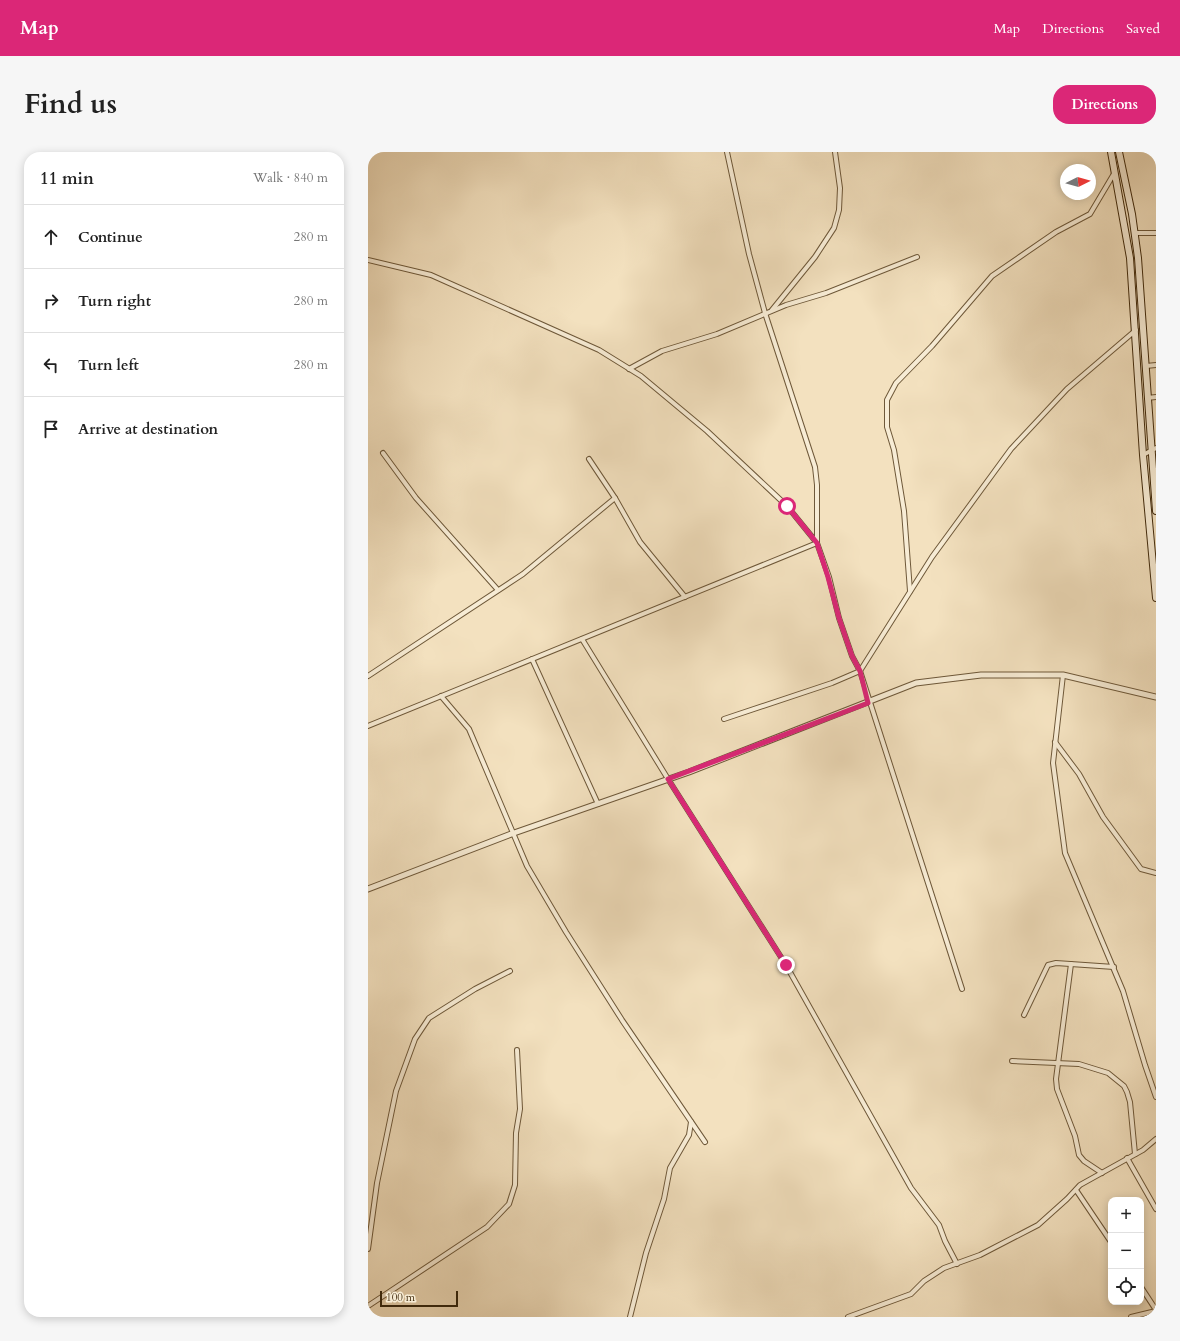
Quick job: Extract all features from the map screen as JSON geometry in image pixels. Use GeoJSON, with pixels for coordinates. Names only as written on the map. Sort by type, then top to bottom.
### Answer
{"type":"FeatureCollection","features":[{"type":"Feature","properties":{"kind":"main road"},"geometry":{"type":"LineString","coordinates":[[1111,152],[1130,258],[1136,329],[1143,455],[1156,598]]}},
{"type":"Feature","properties":{"kind":"main road"},"geometry":{"type":"LineString","coordinates":[[1120,152],[1135,233],[1144,322],[1147,398],[1153,449],[1156,512]]}},
{"type":"Feature","properties":{"kind":"street"},"geometry":{"type":"LineString","coordinates":[[727,152],[749,254],[764,313],[815,467],[817,485],[817,543],[839,618],[852,656],[860,671],[868,703],[962,989]]}},
{"type":"Feature","properties":{"kind":"street"},"geometry":{"type":"LineString","coordinates":[[772,310],[815,257],[834,228],[839,210],[840,188],[835,152]]}},
{"type":"Feature","properties":{"kind":"street"},"geometry":{"type":"LineString","coordinates":[[910,591],[904,511],[894,450],[887,427],[887,400],[896,383],[932,346],[992,276],[1056,232],[1090,214],[1115,171]]}},
{"type":"Feature","properties":{"kind":"street"},"geometry":{"type":"LineString","coordinates":[[1135,233],[1156,233]]}},
{"type":"Feature","properties":{"kind":"street"},"geometry":{"type":"LineString","coordinates":[[629,369],[662,351],[717,334],[764,313],[826,293],[917,256]]}},
{"type":"Feature","properties":{"kind":"street"},"geometry":{"type":"LineString","coordinates":[[368,260],[431,275],[599,350],[641,376],[718,441],[787,506],[817,543]]}},
{"type":"Feature","properties":{"kind":"street"},"geometry":{"type":"LineString","coordinates":[[724,719],[832,683],[860,671],[932,557],[1011,449],[1068,389],[1136,329]]}},
{"type":"Feature","properties":{"kind":"street"},"geometry":{"type":"LineString","coordinates":[[1146,366],[1156,365]]}},
{"type":"Feature","properties":{"kind":"street"},"geometry":{"type":"LineString","coordinates":[[1147,398],[1156,397]]}},
{"type":"Feature","properties":{"kind":"street"},"geometry":{"type":"LineString","coordinates":[[1143,455],[1153,449]]}},
{"type":"Feature","properties":{"kind":"street"},"geometry":{"type":"LineString","coordinates":[[383,453],[416,498],[498,590]]}},
{"type":"Feature","properties":{"kind":"street"},"geometry":{"type":"LineString","coordinates":[[589,459],[615,498],[640,542],[685,597]]}},
{"type":"Feature","properties":{"kind":"street"},"geometry":{"type":"LineString","coordinates":[[368,676],[523,574],[615,498]]}},
{"type":"Feature","properties":{"kind":"street"},"geometry":{"type":"LineString","coordinates":[[368,726],[817,543]]}},
{"type":"Feature","properties":{"kind":"street"},"geometry":{"type":"LineString","coordinates":[[582,639],[668,779],[786,965],[911,1188],[939,1225],[945,1241],[957,1264]]}},
{"type":"Feature","properties":{"kind":"street"},"geometry":{"type":"LineString","coordinates":[[532,659],[598,804]]}},
{"type":"Feature","properties":{"kind":"street"},"geometry":{"type":"LineString","coordinates":[[368,889],[514,833],[668,779],[868,703],[916,683],[946,678],[981,675],[1063,675],[1156,697]]}},
{"type":"Feature","properties":{"kind":"street"},"geometry":{"type":"LineString","coordinates":[[1063,675],[1053,763],[1065,853],[1094,926],[1114,967],[1128,1005],[1145,1065],[1156,1097]]}},
{"type":"Feature","properties":{"kind":"street"},"geometry":{"type":"LineString","coordinates":[[441,696],[469,730],[527,866],[566,932],[622,1020],[705,1142]]}},
{"type":"Feature","properties":{"kind":"street"},"geometry":{"type":"LineString","coordinates":[[1055,742],[1079,774],[1103,817],[1141,869],[1156,873]]}},
{"type":"Feature","properties":{"kind":"street"},"geometry":{"type":"LineString","coordinates":[[1024,1015],[1048,965],[1056,963],[1114,967]]}},
{"type":"Feature","properties":{"kind":"street"},"geometry":{"type":"LineString","coordinates":[[1071,964],[1058,1064],[1057,1089],[1074,1136],[1079,1155],[1084,1161],[1102,1173]]}},
{"type":"Feature","properties":{"kind":"street"},"geometry":{"type":"LineString","coordinates":[[368,1250],[377,1183],[396,1091],[416,1039],[428,1018],[475,989],[510,971]]}},
{"type":"Feature","properties":{"kind":"street"},"geometry":{"type":"LineString","coordinates":[[368,1306],[487,1227],[509,1204],[515,1184],[516,1133],[520,1109],[517,1050]]}},
{"type":"Feature","properties":{"kind":"street"},"geometry":{"type":"LineString","coordinates":[[1012,1061],[1079,1064],[1108,1073],[1124,1086],[1130,1102],[1135,1154]]}},
{"type":"Feature","properties":{"kind":"street"},"geometry":{"type":"LineString","coordinates":[[630,1317],[646,1253],[664,1199],[670,1168],[689,1134],[691,1121]]}},
{"type":"Feature","properties":{"kind":"street"},"geometry":{"type":"LineString","coordinates":[[848,1317],[910,1294],[935,1273],[991,1250],[1038,1225],[1076,1190],[1135,1154],[1156,1139]]}},
{"type":"Feature","properties":{"kind":"street"},"geometry":{"type":"LineString","coordinates":[[1127,1158],[1156,1209]]}},
{"type":"Feature","properties":{"kind":"street"},"geometry":{"type":"LineString","coordinates":[[1076,1190],[1108,1238]]}},
{"type":"Feature","properties":{"kind":"street"},"geometry":{"type":"LineString","coordinates":[[1131,1317],[1156,1310],[1144,1292]]}},
{"type":"Feature","properties":{"kind":"route"},"geometry":{"type":"LineString","coordinates":[[786,965],[668,779],[868,703],[860,671],[852,656],[839,618],[817,543],[787,506]]}}]}
